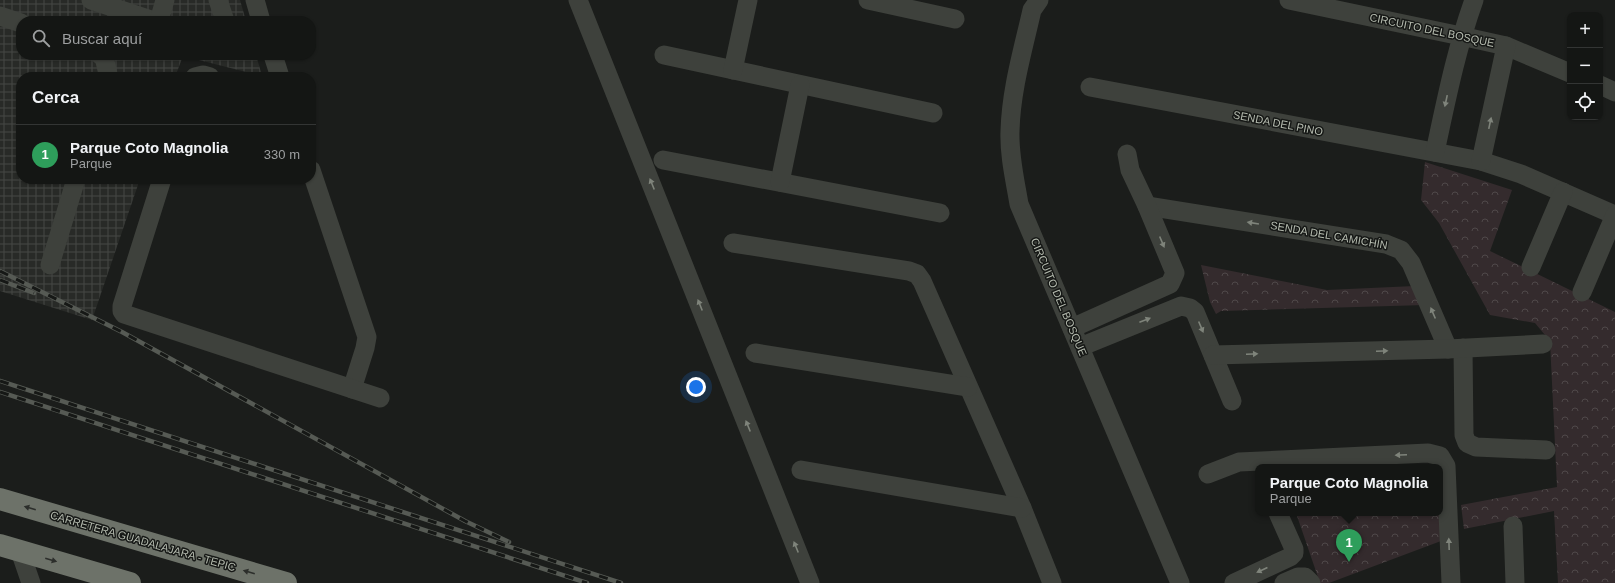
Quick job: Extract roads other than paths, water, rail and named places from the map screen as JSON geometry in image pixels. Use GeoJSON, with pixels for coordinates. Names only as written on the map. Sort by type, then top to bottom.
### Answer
{"type":"FeatureCollection","features":[{"type":"Feature","properties":{"kind":"highway","name":"CARRETERA GUADALAJARA - TEPIC"},"geometry":{"type":"LineString","coordinates":[[0,499],[286,583]]}},
{"type":"Feature","properties":{"kind":"highway"},"geometry":{"type":"LineString","coordinates":[[10,548],[130,583]]}},
{"type":"Feature","properties":{"kind":"street"},"geometry":{"type":"LineString","coordinates":[[91,0],[139,16]]}},
{"type":"Feature","properties":{"kind":"street"},"geometry":{"type":"LineString","coordinates":[[160,16],[165,0]]}},
{"type":"Feature","properties":{"kind":"street"},"geometry":{"type":"LineString","coordinates":[[218,0],[223,16]]}},
{"type":"Feature","properties":{"kind":"street"},"geometry":{"type":"LineString","coordinates":[[255,0],[260,16]]}},
{"type":"Feature","properties":{"kind":"street"},"geometry":{"type":"LineString","coordinates":[[578,0],[810,583]]}},
{"type":"Feature","properties":{"kind":"street"},"geometry":{"type":"LineString","coordinates":[[732,70],[748,0]]}},
{"type":"Feature","properties":{"kind":"street"},"geometry":{"type":"LineString","coordinates":[[868,0],[912,5],[955,19]]}},
{"type":"Feature","properties":{"kind":"street","name":"CIRCUITO DEL BOSQUE"},"geometry":{"type":"LineString","coordinates":[[1289,0],[1506,46],[1567,71]]}},
{"type":"Feature","properties":{"kind":"street"},"geometry":{"type":"LineString","coordinates":[[1436,152],[1461,36],[1474,0]]}},
{"type":"Feature","properties":{"kind":"street","name":"CIRCUITO DEL BOSQUE"},"geometry":{"type":"LineString","coordinates":[[1034,3],[1016,85],[1010,131],[1012,169],[1019,204],[1180,583]]}},
{"type":"Feature","properties":{"kind":"street"},"geometry":{"type":"LineString","coordinates":[[0,16],[16,21]]}},
{"type":"Feature","properties":{"kind":"street"},"geometry":{"type":"LineString","coordinates":[[1481,161],[1506,46]]}},
{"type":"Feature","properties":{"kind":"street"},"geometry":{"type":"LineString","coordinates":[[664,55],[933,113]]}},
{"type":"Feature","properties":{"kind":"street"},"geometry":{"type":"LineString","coordinates":[[105,60],[108,72]]}},
{"type":"Feature","properties":{"kind":"street"},"geometry":{"type":"LineString","coordinates":[[275,60],[278,72]]}},
{"type":"Feature","properties":{"kind":"street"},"geometry":{"type":"LineString","coordinates":[[780,182],[800,85]]}},
{"type":"Feature","properties":{"kind":"street"},"geometry":{"type":"LineString","coordinates":[[1603,86],[1615,92]]}},
{"type":"Feature","properties":{"kind":"street","name":"SENDA DEL PINO"},"geometry":{"type":"LineString","coordinates":[[1090,87],[1120,94],[1481,161],[1521,174],[1615,215]]}},
{"type":"Feature","properties":{"kind":"street"},"geometry":{"type":"LineString","coordinates":[[1072,328],[1170,284],[1174,279],[1175,273],[1130,170],[1127,154]]}},
{"type":"Feature","properties":{"kind":"street"},"geometry":{"type":"LineString","coordinates":[[663,160],[940,214]]}},
{"type":"Feature","properties":{"kind":"street"},"geometry":{"type":"LineString","coordinates":[[50,265],[74,184]]}},
{"type":"Feature","properties":{"kind":"street"},"geometry":{"type":"LineString","coordinates":[[160,184],[122,306],[122,311],[124,314],[380,398]]}},
{"type":"Feature","properties":{"kind":"street"},"geometry":{"type":"LineString","coordinates":[[316,184],[367,336],[365,348],[352,389]]}},
{"type":"Feature","properties":{"kind":"street"},"geometry":{"type":"LineString","coordinates":[[1531,267],[1563,192]]}},
{"type":"Feature","properties":{"kind":"street","name":"SENDA DEL CAMICHÍN"},"geometry":{"type":"LineString","coordinates":[[1147,206],[1386,244],[1401,250],[1411,263],[1455,348],[1464,435],[1467,443],[1476,448],[1546,450]]}},
{"type":"Feature","properties":{"kind":"street"},"geometry":{"type":"LineString","coordinates":[[1582,292],[1615,215]]}},
{"type":"Feature","properties":{"kind":"street"},"geometry":{"type":"LineString","coordinates":[[733,243],[909,271],[916,274],[922,281],[1022,508],[1052,583]]}},
{"type":"Feature","properties":{"kind":"street"},"geometry":{"type":"LineString","coordinates":[[1080,347],[1181,306],[1190,308],[1195,312],[1232,401]]}},
{"type":"Feature","properties":{"kind":"street"},"geometry":{"type":"LineString","coordinates":[[1213,355],[1543,344]]}},
{"type":"Feature","properties":{"kind":"street"},"geometry":{"type":"LineString","coordinates":[[755,353],[968,387]]}},
{"type":"Feature","properties":{"kind":"street"},"geometry":{"type":"LineString","coordinates":[[1270,464],[1428,453],[1440,456],[1446,466],[1451,583]]}},
{"type":"Feature","properties":{"kind":"street"},"geometry":{"type":"LineString","coordinates":[[1208,474],[1239,462],[1255,465]]}},
{"type":"Feature","properties":{"kind":"street"},"geometry":{"type":"LineString","coordinates":[[801,470],[1022,508]]}},
{"type":"Feature","properties":{"kind":"street"},"geometry":{"type":"LineString","coordinates":[[1234,583],[1294,554],[1294,549],[1279,516]]}},
{"type":"Feature","properties":{"kind":"street"},"geometry":{"type":"LineString","coordinates":[[1513,526],[1515,583]]}},
{"type":"Feature","properties":{"kind":"street"},"geometry":{"type":"LineString","coordinates":[[10,548],[31,583]]}},
{"type":"Feature","properties":{"kind":"street"},"geometry":{"type":"LineString","coordinates":[[1284,583],[1298,577],[1305,577],[1311,583]]}},
{"type":"Feature","properties":{"kind":"railway"},"geometry":{"type":"LineString","coordinates":[[0,271],[122,332],[465,521],[509,542]]}},
{"type":"Feature","properties":{"kind":"railway"},"geometry":{"type":"LineString","coordinates":[[0,280],[34,293]]}},
{"type":"Feature","properties":{"kind":"railway"},"geometry":{"type":"LineString","coordinates":[[0,381],[621,583]]}},
{"type":"Feature","properties":{"kind":"railway"},"geometry":{"type":"LineString","coordinates":[[0,392],[587,583]]}},
{"type":"Feature","properties":{"kind":"place","name":"Parque Coto Magnolia"},"geometry":{"type":"Point","coordinates":[1349,562]}}]}
